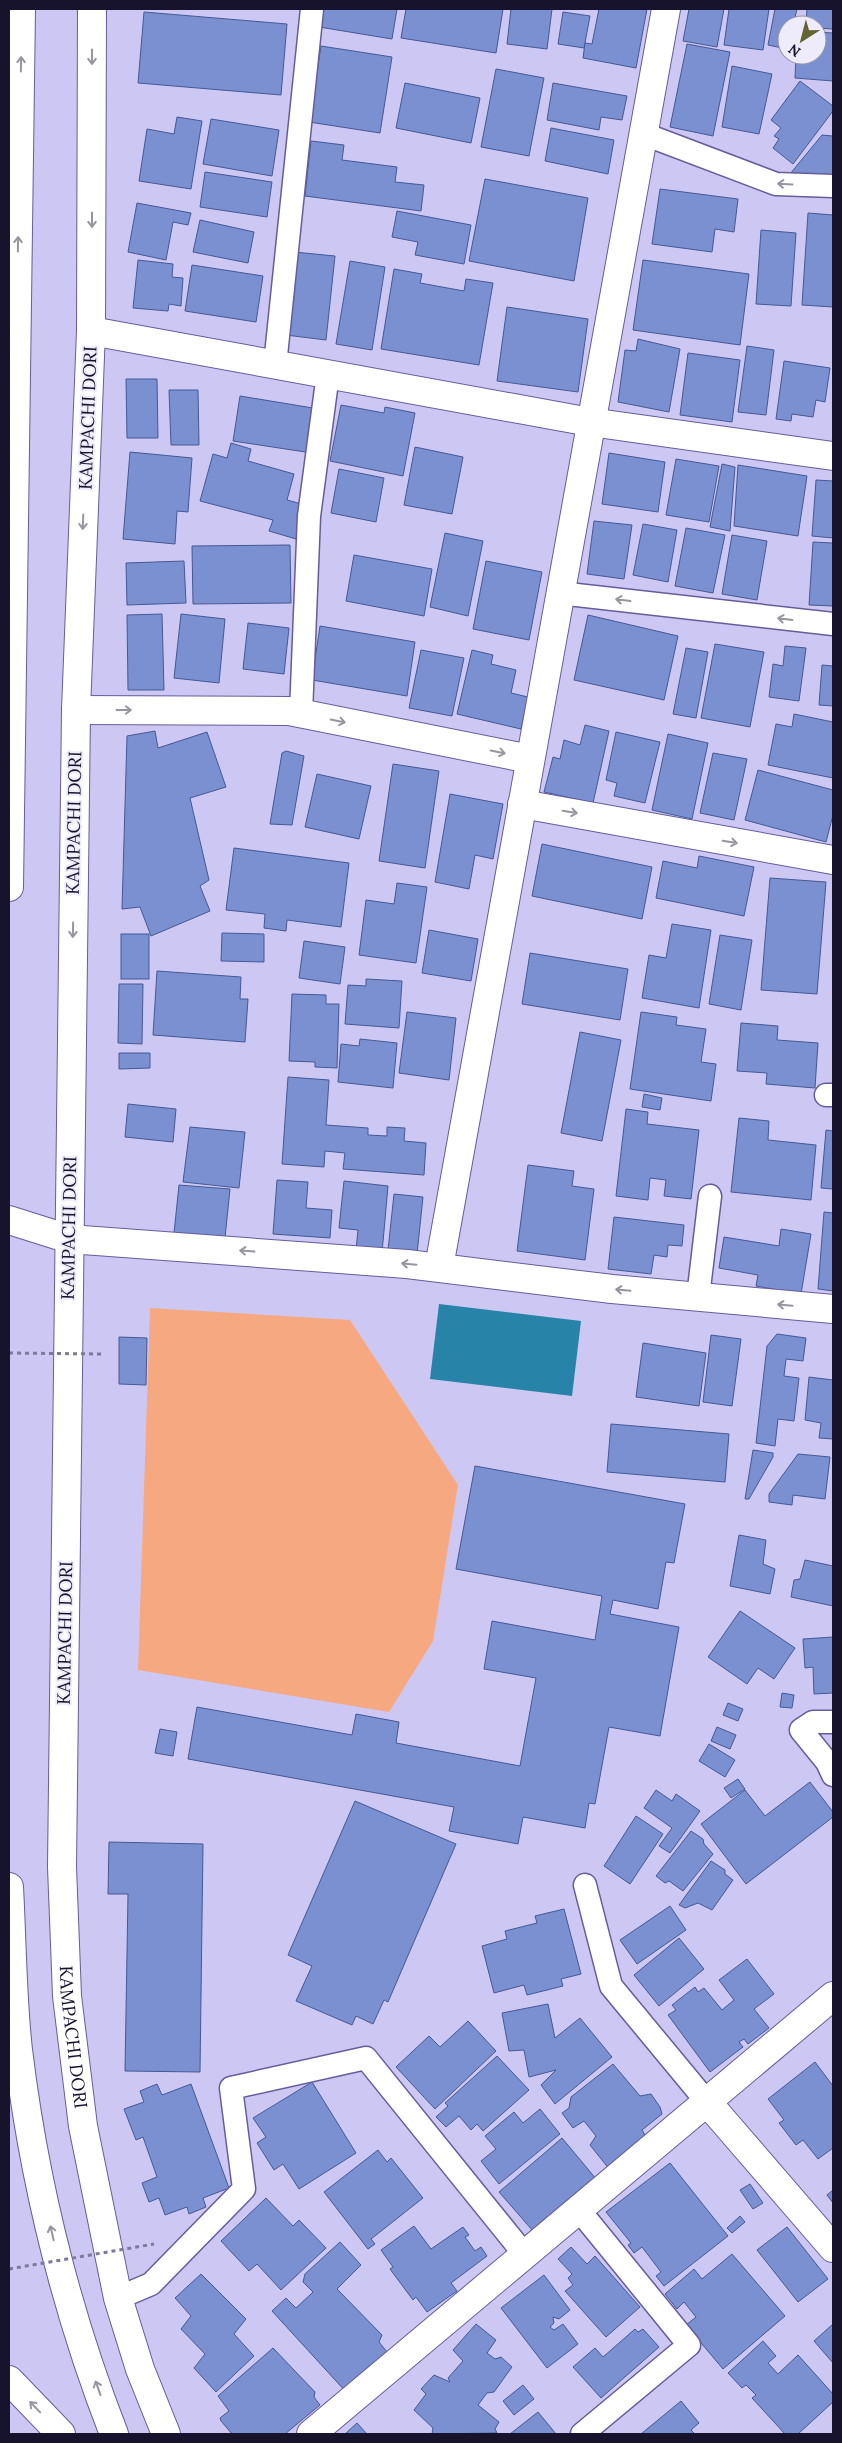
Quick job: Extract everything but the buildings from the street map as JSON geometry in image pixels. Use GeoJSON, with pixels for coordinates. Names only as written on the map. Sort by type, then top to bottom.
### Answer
{"type":"FeatureCollection","features":[{"type":"Feature","properties":{"kind":"street"},"geometry":{"type":"LineString","coordinates":[[9,888],[14,96],[21,9]]}},
{"type":"Feature","properties":{"kind":"street","name":"KAMPACHI DORI"},"geometry":{"type":"LineString","coordinates":[[92,9],[91,331],[76,710],[62,1867],[67,1996],[83,2126],[118,2298],[140,2369],[166,2434]]}},
{"type":"Feature","properties":{"kind":"street"},"geometry":{"type":"LineString","coordinates":[[438,1267],[666,9]]}},
{"type":"Feature","properties":{"kind":"street"},"geometry":{"type":"LineString","coordinates":[[91,331],[590,422],[833,456]]}},
{"type":"Feature","properties":{"kind":"street"},"geometry":{"type":"LineString","coordinates":[[76,710],[289,711],[530,759]]}},
{"type":"Feature","properties":{"kind":"street"},"geometry":{"type":"LineString","coordinates":[[522,804],[833,860]]}},
{"type":"Feature","properties":{"kind":"street"},"geometry":{"type":"LineString","coordinates":[[9,1220],[69,1239],[310,1255],[438,1267],[612,1289],[833,1309]]}},
{"type":"Feature","properties":{"kind":"street"},"geometry":{"type":"LineString","coordinates":[[9,1887],[18,2048],[35,2162],[77,2330],[114,2434]]}},
{"type":"Feature","properties":{"kind":"street"},"geometry":{"type":"LineString","coordinates":[[311,2434],[833,1996]]}},
{"type":"Feature","properties":{"kind":"street"},"geometry":{"type":"LineString","coordinates":[[707,2102],[833,2248]]}},
{"type":"Feature","properties":{"kind":"street"},"geometry":{"type":"LineString","coordinates":[[9,2380],[61,2434]]}},
{"type":"Feature","properties":{"kind":"lane"},"geometry":{"type":"LineString","coordinates":[[275,365],[312,9]]}},
{"type":"Feature","properties":{"kind":"lane"},"geometry":{"type":"LineString","coordinates":[[644,134],[776,184],[833,186]]}},
{"type":"Feature","properties":{"kind":"lane"},"geometry":{"type":"LineString","coordinates":[[301,713],[309,516],[328,374]]}},
{"type":"Feature","properties":{"kind":"lane"},"geometry":{"type":"LineString","coordinates":[[560,593],[833,624]]}},
{"type":"Feature","properties":{"kind":"lane"},"geometry":{"type":"LineString","coordinates":[[698,1297],[710,1196]]}},
{"type":"Feature","properties":{"kind":"lane"},"geometry":{"type":"LineString","coordinates":[[833,1722],[813,1722],[801,1730],[827,1762],[833,1775]]}},
{"type":"Feature","properties":{"kind":"lane"},"geometry":{"type":"LineString","coordinates":[[585,1885],[611,1986],[707,2102]]}},
{"type":"Feature","properties":{"kind":"lane"},"geometry":{"type":"LineString","coordinates":[[118,2298],[151,2284],[244,2189],[231,2088],[366,2058],[525,2255]]}},
{"type":"Feature","properties":{"kind":"lane"},"geometry":{"type":"LineString","coordinates":[[579,2210],[689,2345],[582,2434]]}},
{"type":"Feature","properties":{"kind":"path"},"geometry":{"type":"LineString","coordinates":[[9,1353],[101,1354]]}},
{"type":"Feature","properties":{"kind":"path"},"geometry":{"type":"LineString","coordinates":[[9,2269],[154,2244]]}},
{"type":"Feature","properties":{"kind":"shaded area"},"geometry":{"type":"Polygon","coordinates":[[[150,1308],[350,1320],[458,1485],[433,1641],[389,1712],[138,1670],[150,1308]]]}},
{"type":"Feature","properties":{"kind":"water"},"geometry":{"type":"Polygon","coordinates":[[[439,1304],[581,1321],[572,1396],[430,1379],[439,1304]]]}}]}
